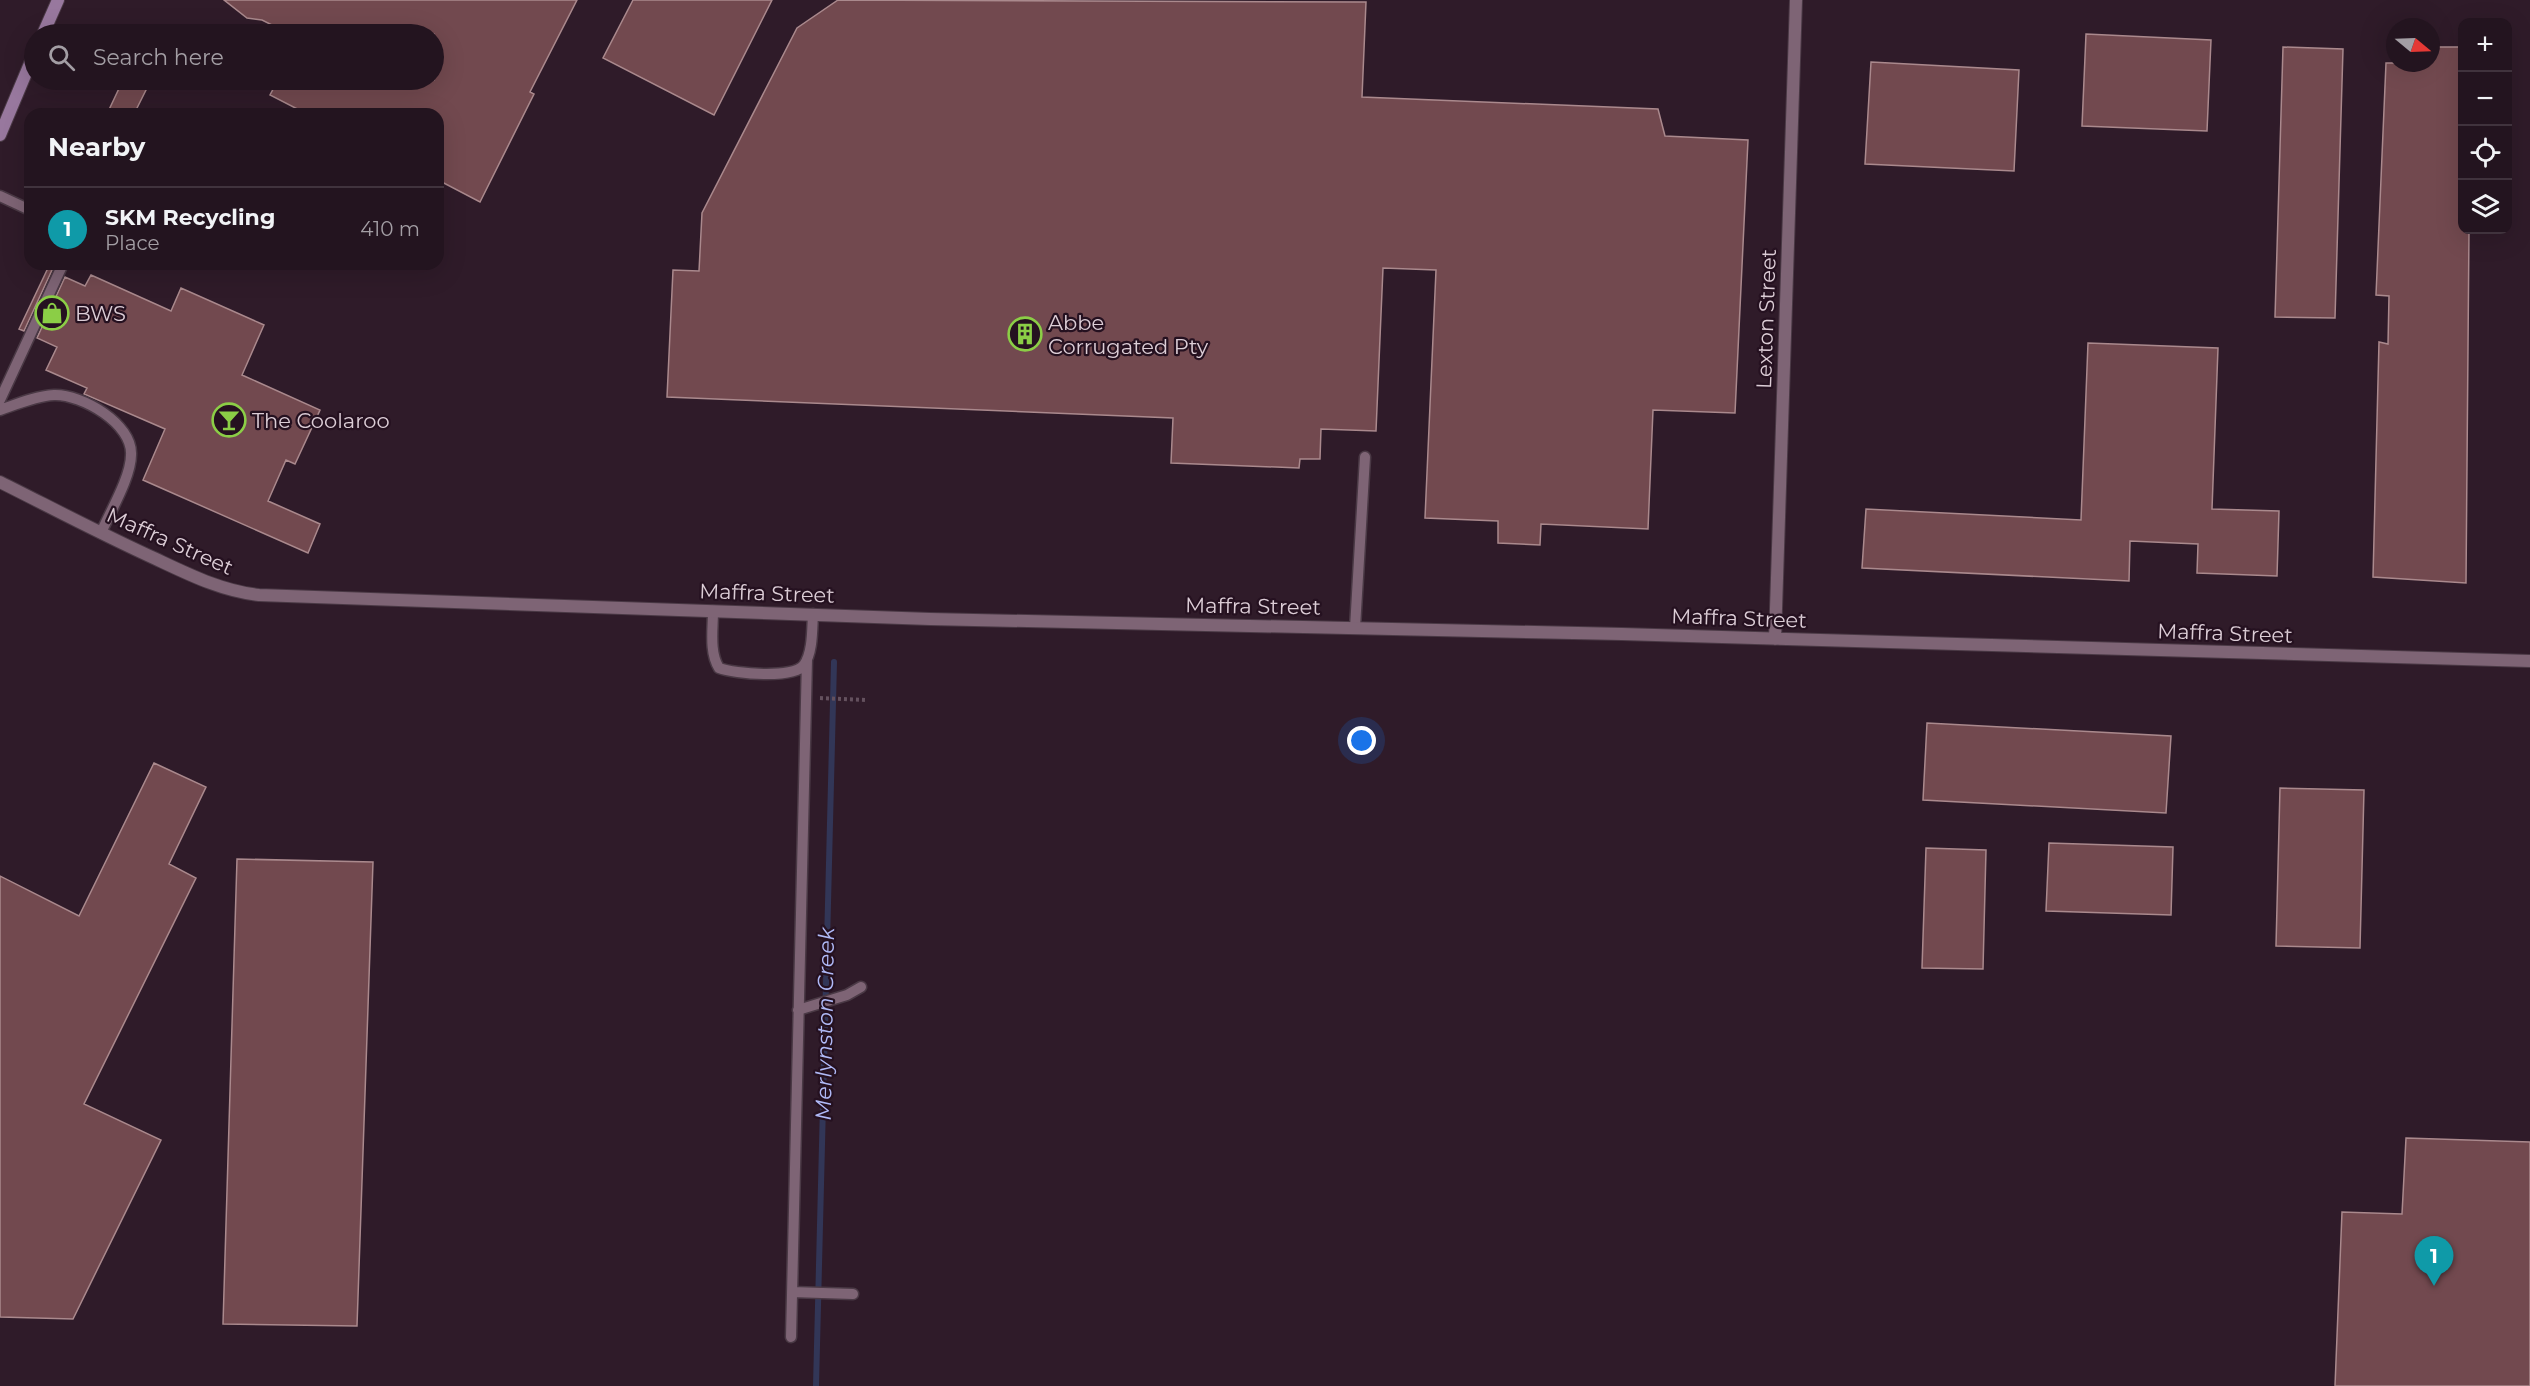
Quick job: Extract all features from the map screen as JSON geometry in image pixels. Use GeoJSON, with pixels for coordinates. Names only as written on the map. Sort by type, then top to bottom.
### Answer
{"type":"FeatureCollection","features":[{"type":"Feature","properties":{"kind":"main road"},"geometry":{"type":"LineString","coordinates":[[47,24],[58,0]]}},
{"type":"Feature","properties":{"kind":"main road"},"geometry":{"type":"LineString","coordinates":[[0,135],[24,78]]}},
{"type":"Feature","properties":{"kind":"street","name":"Lexton Street"},"geometry":{"type":"LineString","coordinates":[[1775,639],[1796,0]]}},
{"type":"Feature","properties":{"kind":"street","name":"Maffra Street"},"geometry":{"type":"LineString","coordinates":[[0,482],[203,581],[242,593],[813,614],[2530,661]]}},
{"type":"Feature","properties":{"kind":"lane"},"geometry":{"type":"LineString","coordinates":[[0,196],[24,207]]}},
{"type":"Feature","properties":{"kind":"lane"},"geometry":{"type":"LineString","coordinates":[[0,400],[60,270]]}},
{"type":"Feature","properties":{"kind":"lane"},"geometry":{"type":"LineString","coordinates":[[0,410],[46,396],[57,395],[69,397],[105,414],[122,428],[131,448],[129,466],[100,532]]}},
{"type":"Feature","properties":{"kind":"lane"},"geometry":{"type":"LineString","coordinates":[[1355,628],[1365,457]]}},
{"type":"Feature","properties":{"kind":"lane"},"geometry":{"type":"LineString","coordinates":[[713,611],[714,661],[719,668],[786,674],[798,670],[807,659]]}},
{"type":"Feature","properties":{"kind":"lane"},"geometry":{"type":"LineString","coordinates":[[791,1337],[807,659],[813,614]]}},
{"type":"Feature","properties":{"kind":"lane"},"geometry":{"type":"LineString","coordinates":[[798,1010],[838,998],[861,987]]}},
{"type":"Feature","properties":{"kind":"lane"},"geometry":{"type":"LineString","coordinates":[[792,1292],[854,1294]]}},
{"type":"Feature","properties":{"kind":"path"},"geometry":{"type":"LineString","coordinates":[[820,698],[867,700]]}},
{"type":"Feature","properties":{"kind":"building"},"geometry":{"type":"Polygon","coordinates":[[[224,0],[577,0],[530,92],[534,94],[480,202],[444,183],[444,108],[295,108],[270,95],[273,90],[444,90],[444,24],[270,24],[262,20],[247,18],[224,0]]]}},
{"type":"Feature","properties":{"kind":"building"},"geometry":{"type":"Polygon","coordinates":[[[633,0],[772,0],[714,115],[603,58],[633,0]]]}},
{"type":"Feature","properties":{"kind":"building","name":"Abbe Corrugated Pty"},"geometry":{"type":"Polygon","coordinates":[[[838,0],[1366,2],[1362,97],[1658,109],[1665,136],[1748,140],[1735,413],[1653,410],[1648,529],[1541,524],[1540,545],[1498,543],[1498,521],[1425,518],[1436,270],[1383,268],[1376,431],[1321,429],[1320,459],[1300,459],[1299,468],[1171,463],[1173,418],[667,397],[673,270],[699,271],[702,213],[797,28],[838,0]]]}},
{"type":"Feature","properties":{"kind":"building"},"geometry":{"type":"Polygon","coordinates":[[[2086,34],[2211,40],[2207,131],[2082,126],[2086,34]]]}},
{"type":"Feature","properties":{"kind":"building"},"geometry":{"type":"Polygon","coordinates":[[[2283,47],[2343,49],[2335,318],[2275,317],[2283,47]]]}},
{"type":"Feature","properties":{"kind":"building"},"geometry":{"type":"Polygon","coordinates":[[[2440,47],[2458,47],[2458,234],[2469,234],[2466,583],[2373,577],[2379,342],[2388,344],[2389,296],[2376,295],[2386,63],[2386,72],[2440,72],[2440,47]]]}},
{"type":"Feature","properties":{"kind":"building"},"geometry":{"type":"Polygon","coordinates":[[[1871,62],[2019,70],[2014,171],[1865,164],[1871,62]]]}},
{"type":"Feature","properties":{"kind":"building"},"geometry":{"type":"Polygon","coordinates":[[[118,90],[146,90],[137,108],[110,108],[118,90]]]}},
{"type":"Feature","properties":{"kind":"building"},"geometry":{"type":"Polygon","coordinates":[[[47,270],[52,270],[24,331],[19,329],[47,270]]]}},
{"type":"Feature","properties":{"kind":"building","name":"The Coolaroo"},"geometry":{"type":"Polygon","coordinates":[[[91,275],[171,311],[181,288],[264,325],[242,375],[320,410],[295,464],[286,460],[268,501],[320,524],[308,553],[143,480],[165,429],[84,394],[87,388],[46,370],[57,347],[37,338],[65,277],[85,286],[91,275]]]}},
{"type":"Feature","properties":{"kind":"building"},"geometry":{"type":"Polygon","coordinates":[[[2088,343],[2218,348],[2212,509],[2279,511],[2277,576],[2197,573],[2198,544],[2130,541],[2129,581],[1862,568],[1866,509],[2081,520],[2088,343]]]}},
{"type":"Feature","properties":{"kind":"building"},"geometry":{"type":"Polygon","coordinates":[[[1927,723],[2171,736],[2166,813],[1923,800],[1927,723]]]}},
{"type":"Feature","properties":{"kind":"building"},"geometry":{"type":"Polygon","coordinates":[[[154,763],[206,787],[169,864],[196,878],[84,1104],[161,1140],[73,1319],[0,1317],[0,876],[79,916],[154,763]]]}},
{"type":"Feature","properties":{"kind":"building"},"geometry":{"type":"Polygon","coordinates":[[[2280,788],[2364,790],[2360,948],[2276,946],[2280,788]]]}},
{"type":"Feature","properties":{"kind":"building"},"geometry":{"type":"Polygon","coordinates":[[[2049,843],[2173,847],[2171,915],[2046,911],[2049,843]]]}},
{"type":"Feature","properties":{"kind":"building"},"geometry":{"type":"Polygon","coordinates":[[[1926,848],[1986,850],[1983,969],[1922,968],[1926,848]]]}},
{"type":"Feature","properties":{"kind":"building"},"geometry":{"type":"Polygon","coordinates":[[[237,859],[373,862],[357,1326],[223,1324],[237,859]]]}},
{"type":"Feature","properties":{"kind":"building"},"geometry":{"type":"Polygon","coordinates":[[[2406,1138],[2530,1142],[2530,1386],[2335,1386],[2342,1212],[2402,1214],[2406,1138]]]}},
{"type":"Feature","properties":{"kind":"waterway","name":"Merlynston Creek"},"geometry":{"type":"LineString","coordinates":[[816,1386],[834,662]]}},
{"type":"Feature","properties":{"kind":"place","name":"BWS"},"geometry":{"type":"Point","coordinates":[52,313]}},
{"type":"Feature","properties":{"kind":"place","name":"Abbe Corrugated Pty"},"geometry":{"type":"Point","coordinates":[1025,334]}},
{"type":"Feature","properties":{"kind":"place","name":"The Coolaroo"},"geometry":{"type":"Point","coordinates":[229,420]}},
{"type":"Feature","properties":{"kind":"place","name":"SKM Recycling"},"geometry":{"type":"Point","coordinates":[2434,1286]}}]}
